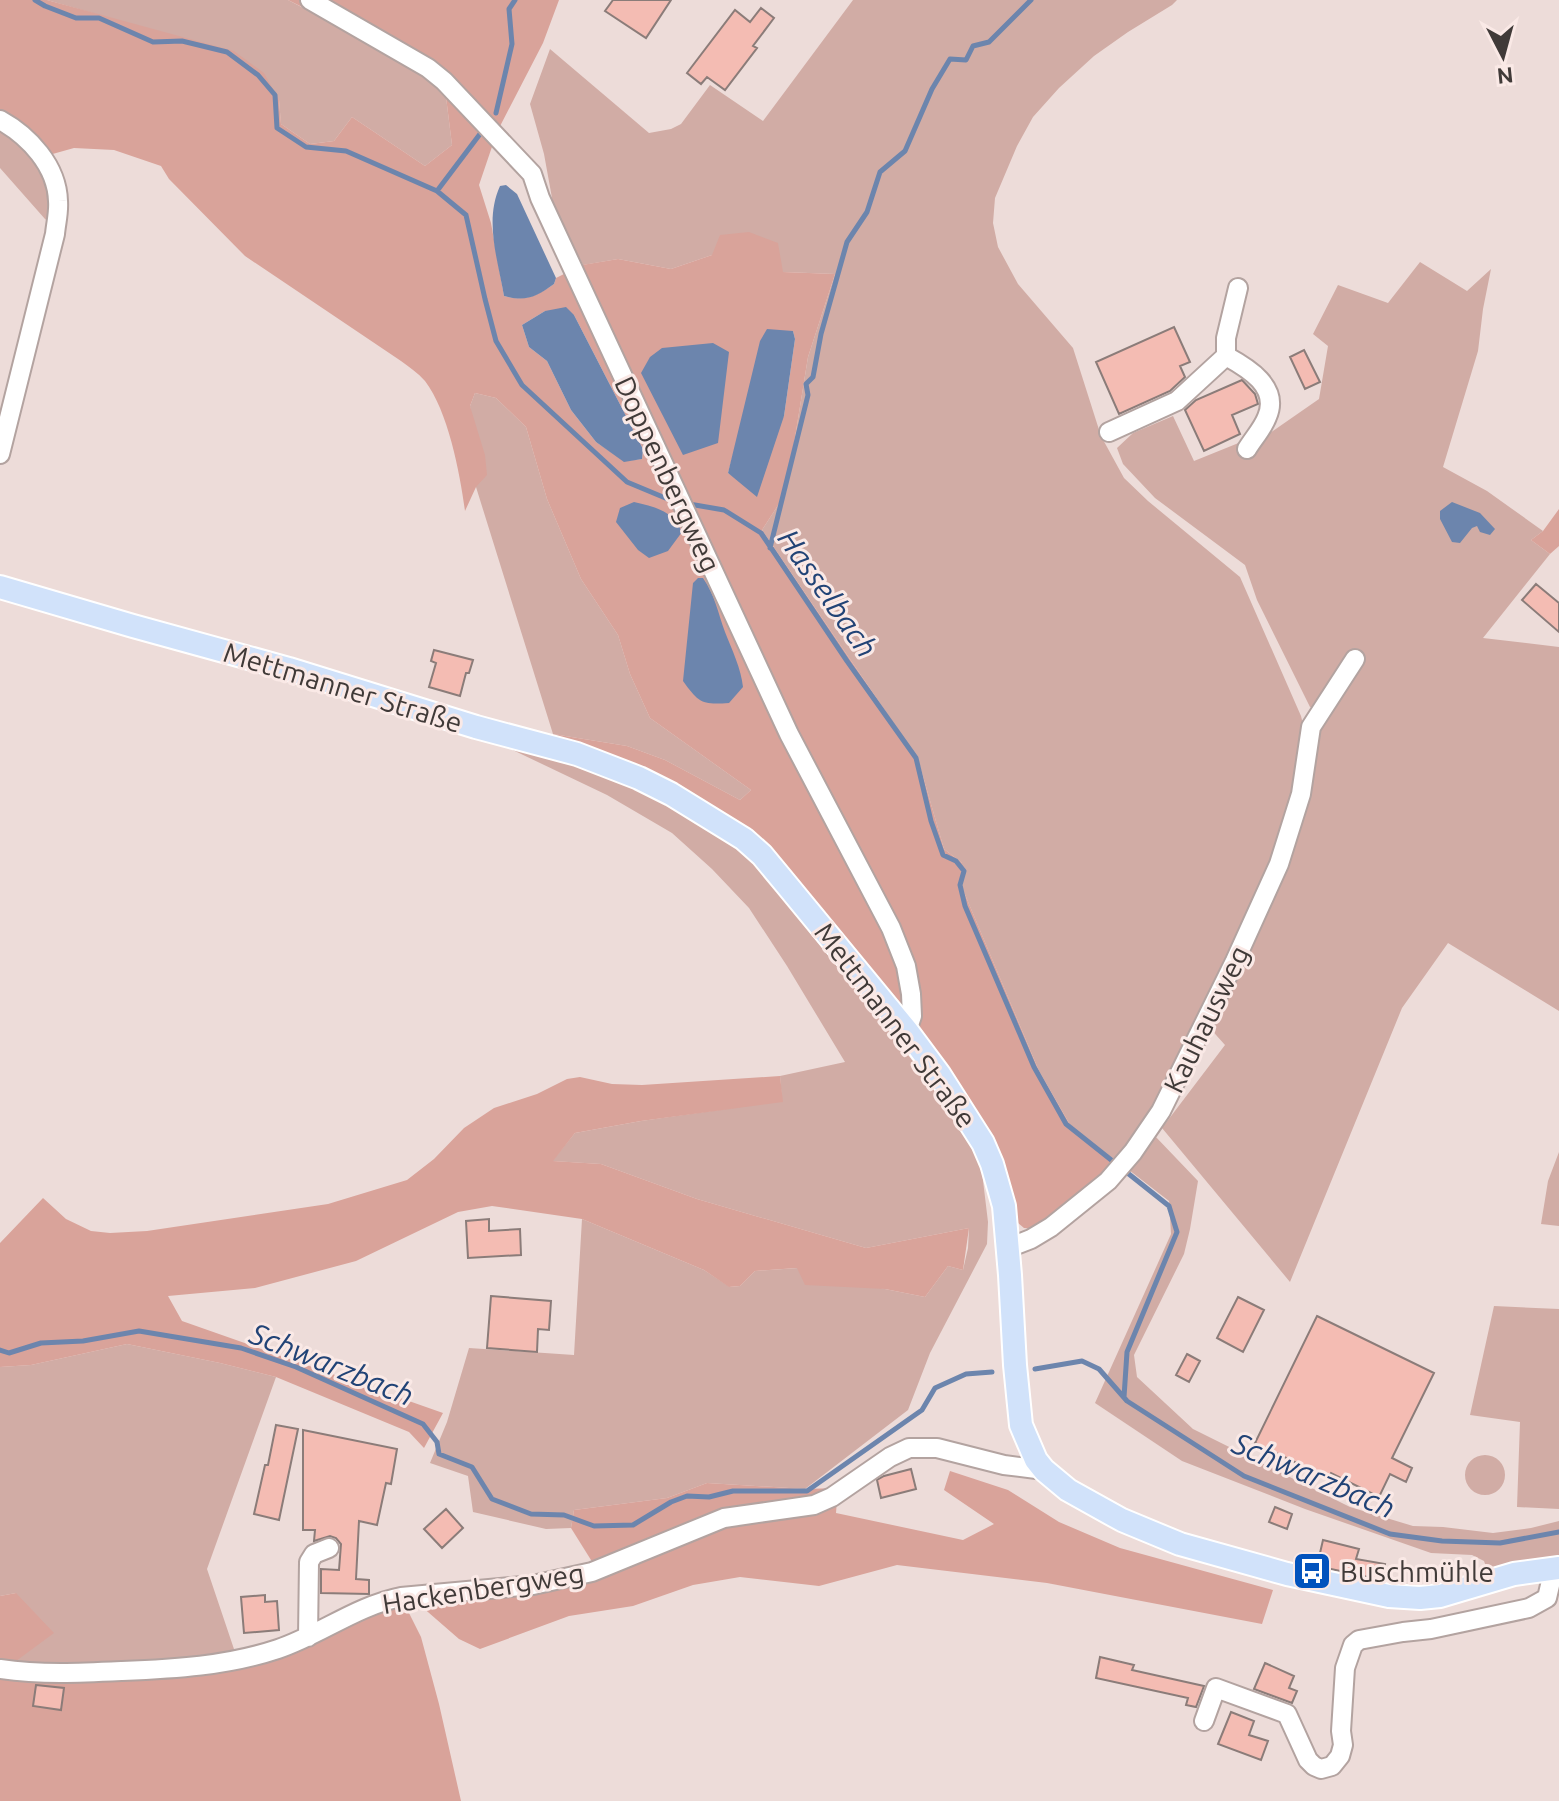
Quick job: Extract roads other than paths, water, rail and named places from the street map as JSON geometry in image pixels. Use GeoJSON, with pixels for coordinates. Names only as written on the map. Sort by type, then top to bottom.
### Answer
{"type":"FeatureCollection","features":[{"type":"Feature","properties":{"kind":"main road","name":"Mettmanner Straße"},"geometry":{"type":"LineString","coordinates":[[0,587],[577,754],[639,778],[744,839],[762,855],[907,1031],[983,1143],[1004,1206],[1021,1425],[1030,1449],[1044,1470],[1079,1497],[1180,1544],[1287,1574],[1389,1596],[1440,1596],[1514,1574],[1557,1568]]}},
{"type":"Feature","properties":{"kind":"street","name":"Doppenbergweg"},"geometry":{"type":"LineString","coordinates":[[310,0],[428,68],[532,174],[540,198],[789,734],[891,928],[906,966],[911,994],[912,1016],[907,1031]]}},
{"type":"Feature","properties":{"kind":"street"},"geometry":{"type":"LineString","coordinates":[[0,120],[25,138],[43,157],[56,184],[58,200],[55,234],[0,454]]}},
{"type":"Feature","properties":{"kind":"street"},"geometry":{"type":"LineString","coordinates":[[1109,432],[1177,401],[1226,356],[1226,338],[1238,288]]}},
{"type":"Feature","properties":{"kind":"street"},"geometry":{"type":"LineString","coordinates":[[1226,356],[1249,369],[1263,382],[1270,401],[1267,419],[1247,449]]}},
{"type":"Feature","properties":{"kind":"street","name":"Kauhausweg"},"geometry":{"type":"LineString","coordinates":[[1008,1248],[1051,1227],[1108,1181],[1133,1152],[1161,1111],[1279,864],[1301,794],[1311,727],[1355,659]]}},
{"type":"Feature","properties":{"kind":"street","name":"Hackenbergweg"},"geometry":{"type":"LineString","coordinates":[[0,1669],[55,1674],[172,1669],[257,1656],[308,1637],[380,1601],[533,1585],[592,1572],[724,1518],[814,1505],[832,1497],[890,1457],[909,1448],[937,1448],[1004,1465],[1044,1470]]}},
{"type":"Feature","properties":{"kind":"street"},"geometry":{"type":"LineString","coordinates":[[308,1637],[309,1562],[314,1554],[329,1548]]}},
{"type":"Feature","properties":{"kind":"street"},"geometry":{"type":"LineString","coordinates":[[1204,1721],[1216,1688],[1287,1714],[1308,1760],[1321,1769],[1332,1766],[1340,1756],[1343,1745],[1345,1668],[1353,1645],[1359,1640],[1431,1629],[1529,1608],[1547,1598],[1557,1568]]}},
{"type":"Feature","properties":{"kind":"water"},"geometry":{"type":"Polygon","coordinates":[[[506,185],[517,194],[556,278],[548,288],[525,298],[504,296],[496,255],[493,227],[495,199],[500,186],[506,185]]]}},
{"type":"Feature","properties":{"kind":"water"},"geometry":{"type":"Polygon","coordinates":[[[566,307],[574,315],[643,449],[642,459],[624,462],[596,442],[571,410],[547,361],[529,347],[522,325],[545,311],[566,307]]]}},
{"type":"Feature","properties":{"kind":"water"},"geometry":{"type":"Polygon","coordinates":[[[767,329],[793,331],[795,339],[784,416],[757,497],[728,473],[760,341],[767,329]]]}},
{"type":"Feature","properties":{"kind":"water"},"geometry":{"type":"Polygon","coordinates":[[[713,343],[729,352],[718,443],[683,455],[641,373],[650,357],[662,348],[713,343]]]}},
{"type":"Feature","properties":{"kind":"water"},"geometry":{"type":"Polygon","coordinates":[[[634,502],[662,511],[678,525],[682,532],[668,551],[649,558],[638,550],[616,522],[620,508],[634,502]]]}},
{"type":"Feature","properties":{"kind":"water"},"geometry":{"type":"Polygon","coordinates":[[[1452,502],[1480,513],[1495,529],[1490,535],[1480,532],[1477,526],[1460,543],[1452,542],[1440,519],[1440,511],[1452,502]]]}},
{"type":"Feature","properties":{"kind":"water"},"geometry":{"type":"Polygon","coordinates":[[[703,578],[711,591],[740,673],[743,687],[729,703],[702,701],[683,681],[693,583],[703,578]]]}},
{"type":"Feature","properties":{"kind":"waterway","name":"Hasselbach"},"geometry":{"type":"LineString","coordinates":[[35,0],[76,18],[99,18],[153,42],[182,41],[227,52],[258,75],[275,95],[277,128],[306,147],[346,151],[437,191],[466,215],[496,341],[522,385],[627,482],[675,502]]}},
{"type":"Feature","properties":{"kind":"waterway"},"geometry":{"type":"LineString","coordinates":[[496,113],[512,44],[509,9],[515,0]]}},
{"type":"Feature","properties":{"kind":"waterway"},"geometry":{"type":"LineString","coordinates":[[770,548],[808,395],[806,384],[813,377],[821,334],[847,242],[867,212],[880,172],[905,151],[932,89],[950,59],[966,60],[973,46],[989,42],[1031,0]]}},
{"type":"Feature","properties":{"kind":"waterway"},"geometry":{"type":"LineString","coordinates":[[437,191],[480,134]]}},
{"type":"Feature","properties":{"kind":"waterway","name":"Hasselbach"},"geometry":{"type":"LineString","coordinates":[[689,504],[724,510],[761,533],[916,758],[931,821],[943,855],[956,861],[964,871],[960,885],[965,906],[1034,1067],[1066,1124],[1169,1206],[1177,1232],[1127,1352],[1124,1397]]}},
{"type":"Feature","properties":{"kind":"waterway","name":"Schwarzbach"},"geometry":{"type":"LineString","coordinates":[[0,1350],[9,1353],[41,1343],[83,1341],[139,1331],[241,1348],[296,1367],[423,1424],[437,1442],[439,1454],[472,1467],[492,1499],[531,1514],[564,1515],[594,1526],[633,1525],[687,1496],[709,1497],[733,1491],[807,1491],[922,1410],[935,1388],[966,1374],[992,1372]]}},
{"type":"Feature","properties":{"kind":"waterway","name":"Schwarzbach"},"geometry":{"type":"LineString","coordinates":[[1035,1369],[1082,1361],[1099,1369],[1127,1401],[1244,1476],[1390,1534],[1442,1541],[1500,1543],[1559,1532]]}},
{"type":"Feature","properties":{"kind":"place","name":"Buschmühle"},"geometry":{"type":"Point","coordinates":[1312,1571]}}]}
